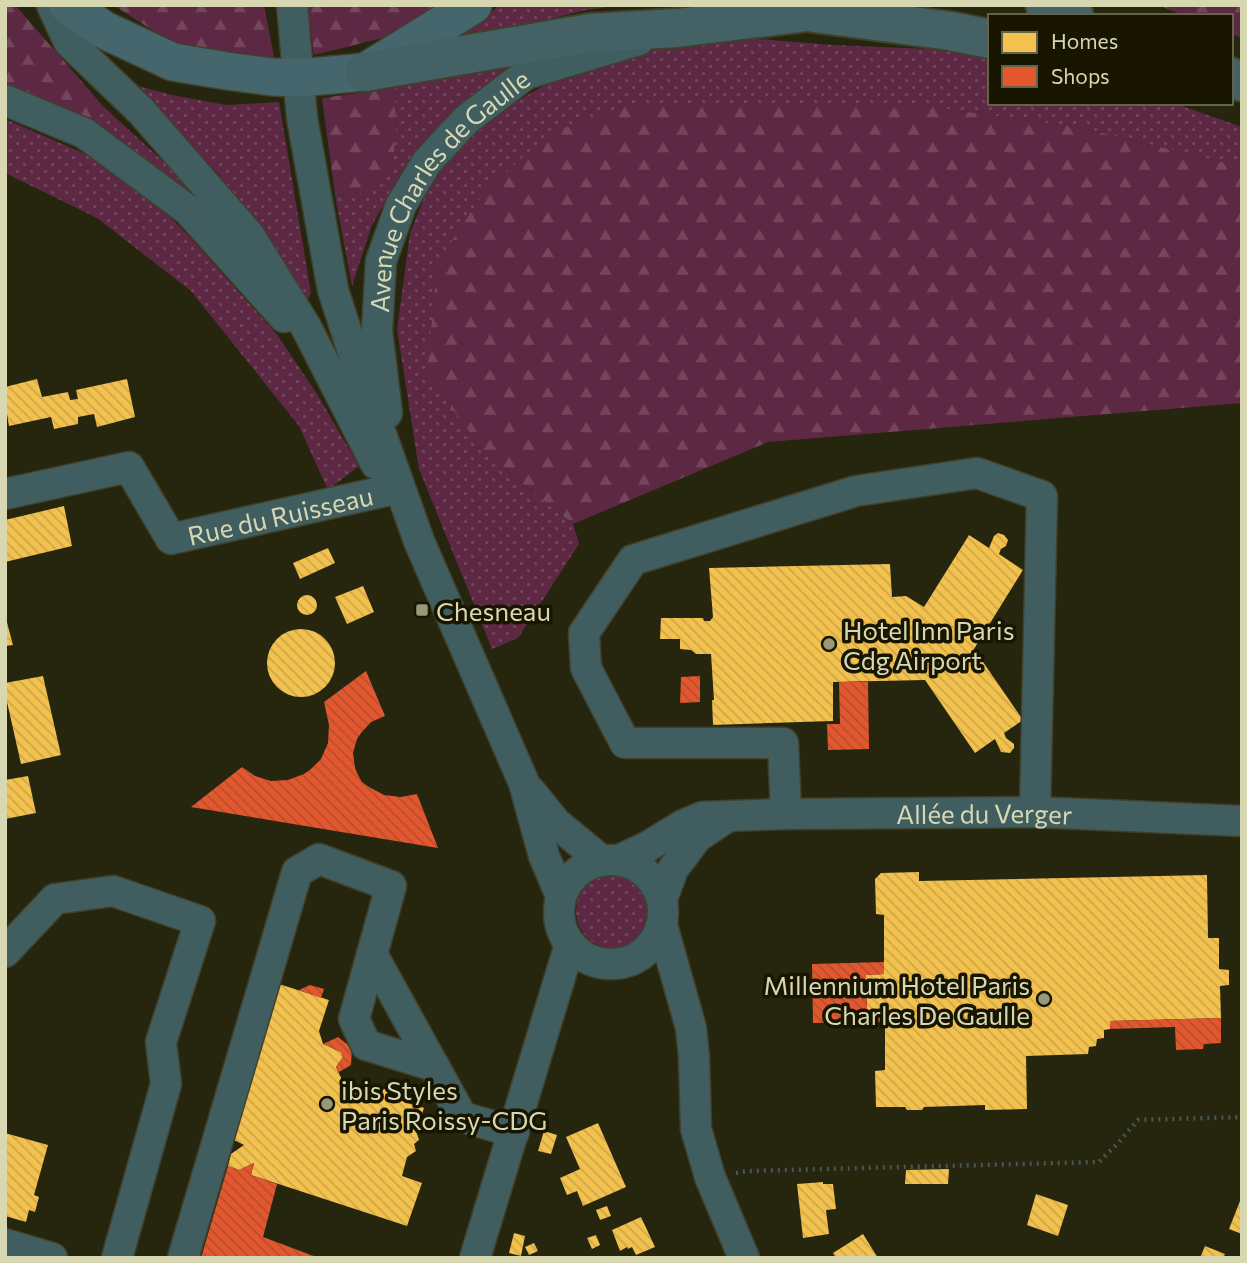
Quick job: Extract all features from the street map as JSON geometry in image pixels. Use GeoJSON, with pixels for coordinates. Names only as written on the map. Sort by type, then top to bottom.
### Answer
{"type":"FeatureCollection","features":[{"type":"Feature","properties":{"kind":"highway"},"geometry":{"type":"LineString","coordinates":[[1045,5],[1069,14]]}},
{"type":"Feature","properties":{"kind":"highway"},"geometry":{"type":"LineString","coordinates":[[365,72],[590,33],[677,28],[807,12],[988,39]]}},
{"type":"Feature","properties":{"kind":"main road"},"geometry":{"type":"LineString","coordinates":[[68,5],[104,30],[173,62],[272,77],[298,78],[365,72],[473,5]]}},
{"type":"Feature","properties":{"kind":"street","name":"Avenue Charles de Gaulle"},"geometry":{"type":"LineString","coordinates":[[52,5],[69,42],[141,111],[249,235],[306,327],[359,431]]}},
{"type":"Feature","properties":{"kind":"street","name":"Avenue Charles de Gaulle"},"geometry":{"type":"LineString","coordinates":[[292,6],[302,118],[333,290],[392,479],[524,783],[544,856],[561,896]]}},
{"type":"Feature","properties":{"kind":"street","name":"Avenue Charles de Gaulle"},"geometry":{"type":"LineString","coordinates":[[392,479],[377,331],[382,261],[401,205],[427,162],[466,120],[526,74],[677,28]]}},
{"type":"Feature","properties":{"kind":"street","name":"Avenue Charles de Gaulle"},"geometry":{"type":"LineString","coordinates":[[5,100],[84,133],[188,210],[282,314],[392,479]]}},
{"type":"Feature","properties":{"kind":"street","name":"Rue du Ruisseau"},"geometry":{"type":"LineString","coordinates":[[5,495],[129,467],[171,539],[392,479]]}},
{"type":"Feature","properties":{"kind":"street"},"geometry":{"type":"LineString","coordinates":[[786,814],[783,743],[625,743],[586,668],[584,633],[633,560],[856,491],[977,473],[1042,496],[1035,812]]}},
{"type":"Feature","properties":{"kind":"street","name":"Avenue Charles de Gaulle"},"geometry":{"type":"LineString","coordinates":[[524,783],[556,823],[610,860]]}},
{"type":"Feature","properties":{"kind":"street","name":"Allée du Verger"},"geometry":{"type":"LineString","coordinates":[[610,860],[647,847],[702,817],[1035,812],[1242,821]]}},
{"type":"Feature","properties":{"kind":"street"},"geometry":{"type":"LineString","coordinates":[[554,1001],[614,963],[639,957],[650,948],[660,933],[662,912],[673,869],[697,837],[727,817]]}},
{"type":"Feature","properties":{"kind":"street"},"geometry":{"type":"LineString","coordinates":[[183,1258],[297,872],[319,859],[391,886],[354,1019],[366,1045],[434,1066]]}},
{"type":"Feature","properties":{"kind":"street"},"geometry":{"type":"LineString","coordinates":[[684,1003],[660,980],[614,963],[582,956],[570,944],[560,923],[561,896],[567,883],[587,864],[610,860],[630,862],[644,870],[656,882],[691,1028],[696,1129],[710,1177],[744,1258]]}},
{"type":"Feature","properties":{"kind":"street"},"geometry":{"type":"LineString","coordinates":[[5,952],[55,899],[113,891],[201,921],[161,1042],[166,1084],[117,1258]]}},
{"type":"Feature","properties":{"kind":"street"},"geometry":{"type":"LineString","coordinates":[[475,1258],[570,944]]}},
{"type":"Feature","properties":{"kind":"street"},"geometry":{"type":"LineString","coordinates":[[372,954],[463,1117],[514,1132]]}},
{"type":"Feature","properties":{"kind":"street"},"geometry":{"type":"LineString","coordinates":[[5,1244],[52,1258]]}},
{"type":"Feature","properties":{"kind":"path"},"geometry":{"type":"LineString","coordinates":[[710,1177],[748,1171],[1099,1162],[1138,1120],[1242,1117]]}},
{"type":"Feature","properties":{"kind":"green space"},"geometry":{"type":"Polygon","coordinates":[[[5,5],[15,5],[104,107],[90,122],[5,86],[5,5]]]}},
{"type":"Feature","properties":{"kind":"green space"},"geometry":{"type":"Polygon","coordinates":[[[113,5],[264,5],[275,62],[217,58],[160,35],[113,5]]]}},
{"type":"Feature","properties":{"kind":"green space"},"geometry":{"type":"Polygon","coordinates":[[[307,5],[443,5],[383,38],[314,55],[307,5]]]}},
{"type":"Feature","properties":{"kind":"green space"},"geometry":{"type":"Polygon","coordinates":[[[499,5],[622,5],[586,10],[448,44],[499,5]]]}},
{"type":"Feature","properties":{"kind":"green space"},"geometry":{"type":"Polygon","coordinates":[[[1158,5],[1242,5],[1242,38],[1233,35],[1233,14],[1180,14],[1158,5]]]}},
{"type":"Feature","properties":{"kind":"green space"},"geometry":{"type":"Polygon","coordinates":[[[746,38],[929,49],[988,58],[988,105],[1179,105],[1242,127],[1242,167],[1082,128],[905,103],[638,103],[488,456],[573,524],[579,544],[518,638],[492,649],[419,469],[397,330],[410,233],[436,169],[492,116],[555,79],[665,44],[746,38]]]}},
{"type":"Feature","properties":{"kind":"green space"},"geometry":{"type":"Polygon","coordinates":[[[561,50],[500,77],[455,108],[401,174],[372,225],[352,286],[335,195],[362,193],[396,135],[395,88],[561,50]]]}},
{"type":"Feature","properties":{"kind":"green space"},"geometry":{"type":"Polygon","coordinates":[[[137,86],[226,105],[279,102],[311,293],[307,301],[220,176],[137,86]]]}},
{"type":"Feature","properties":{"kind":"green space"},"geometry":{"type":"Polygon","coordinates":[[[395,88],[396,135],[391,174],[362,193],[335,195],[322,98],[395,88]]]}},
{"type":"Feature","properties":{"kind":"green space"},"geometry":{"type":"Polygon","coordinates":[[[638,103],[905,103],[1082,128],[1242,167],[1242,403],[768,442],[573,524],[488,456],[427,375],[437,264],[484,192],[550,133],[638,103]]]}},
{"type":"Feature","properties":{"kind":"green space"},"geometry":{"type":"Polygon","coordinates":[[[104,107],[192,188],[186,197],[90,122],[104,107]]]}},
{"type":"Feature","properties":{"kind":"green space"},"geometry":{"type":"Polygon","coordinates":[[[5,119],[83,153],[155,201],[278,336],[317,394],[359,466],[328,490],[299,426],[191,291],[97,218],[5,173],[5,119]]]}},
{"type":"Feature","properties":{"kind":"green space"},"geometry":{"type":"Polygon","coordinates":[[[614,873],[628,876],[641,884],[649,897],[652,911],[649,925],[641,938],[628,946],[614,949],[600,946],[587,938],[579,925],[576,911],[579,897],[587,884],[600,876],[614,873]]]}},
{"type":"Feature","properties":{"kind":"building: Homes"},"geometry":{"type":"Polygon","coordinates":[[[37,379],[42,397],[68,392],[70,400],[78,399],[76,390],[127,379],[135,417],[97,427],[94,414],[78,417],[78,424],[54,429],[51,417],[9,426],[5,414],[5,387],[37,379]]]}},
{"type":"Feature","properties":{"kind":"building: Homes"},"geometry":{"type":"Polygon","coordinates":[[[64,506],[72,546],[5,562],[5,520],[64,506]]]}},
{"type":"Feature","properties":{"kind":"building: Homes","name":"Hotel Inn Paris Cdg Airport"},"geometry":{"type":"Polygon","coordinates":[[[998,533],[1008,540],[999,554],[1023,570],[974,649],[1023,720],[1004,733],[1014,744],[1010,753],[1001,752],[995,739],[975,753],[925,680],[833,682],[833,721],[713,725],[711,654],[696,654],[691,650],[680,649],[680,639],[660,639],[661,618],[703,618],[704,621],[710,621],[713,617],[709,568],[890,564],[892,597],[906,596],[924,607],[969,535],[989,548],[998,533]]]}},
{"type":"Feature","properties":{"kind":"building: Homes"},"geometry":{"type":"Polygon","coordinates":[[[328,548],[335,563],[300,579],[293,563],[328,548]]]}},
{"type":"Feature","properties":{"kind":"building: Homes"},"geometry":{"type":"Polygon","coordinates":[[[363,586],[374,612],[347,624],[335,597],[363,586]]]}},
{"type":"Feature","properties":{"kind":"building: Homes"},"geometry":{"type":"Polygon","coordinates":[[[307,595],[314,598],[317,605],[314,612],[307,615],[300,612],[297,605],[300,598],[307,595]]]}},
{"type":"Feature","properties":{"kind":"building: Homes"},"geometry":{"type":"Polygon","coordinates":[[[5,615],[13,645],[5,646],[5,615]]]}},
{"type":"Feature","properties":{"kind":"building: Homes"},"geometry":{"type":"Polygon","coordinates":[[[308,629],[329,644],[335,656],[333,676],[325,687],[308,697],[294,697],[277,687],[269,676],[267,656],[277,639],[288,631],[308,629]]]}},
{"type":"Feature","properties":{"kind":"building: Homes"},"geometry":{"type":"Polygon","coordinates":[[[43,676],[61,755],[21,764],[5,683],[43,676]]]}},
{"type":"Feature","properties":{"kind":"building: Homes"},"geometry":{"type":"Polygon","coordinates":[[[28,776],[36,813],[5,819],[5,780],[28,776]]]}},
{"type":"Feature","properties":{"kind":"building: Homes","name":"Millennium Hotel Paris Charles De Gaulle"},"geometry":{"type":"Polygon","coordinates":[[[919,872],[919,881],[1207,875],[1208,938],[1219,938],[1219,969],[1229,970],[1229,985],[1220,986],[1221,1018],[1110,1021],[1110,1029],[1104,1030],[1104,1038],[1097,1039],[1096,1046],[1089,1047],[1088,1054],[1026,1056],[1027,1109],[985,1110],[985,1105],[924,1107],[922,1110],[876,1107],[875,1071],[885,1070],[885,1011],[867,1011],[866,975],[884,974],[884,915],[876,914],[875,879],[881,873],[919,872]]]}},
{"type":"Feature","properties":{"kind":"building: Homes","name":"ibis Styles Paris Roissy-CDG"},"geometry":{"type":"Polygon","coordinates":[[[279,984],[329,1000],[319,1031],[323,1044],[341,1052],[343,1057],[336,1067],[343,1082],[378,1092],[387,1088],[390,1094],[396,1094],[399,1100],[424,1108],[416,1131],[419,1140],[414,1144],[416,1151],[407,1157],[402,1176],[422,1183],[407,1226],[251,1175],[254,1163],[239,1170],[228,1166],[231,1154],[244,1145],[232,1139],[279,984]]]}},
{"type":"Feature","properties":{"kind":"building: Homes"},"geometry":{"type":"Polygon","coordinates":[[[598,1123],[626,1187],[583,1206],[577,1191],[567,1195],[560,1178],[580,1169],[566,1137],[598,1123]]]}},
{"type":"Feature","properties":{"kind":"building: Homes"},"geometry":{"type":"Polygon","coordinates":[[[544,1131],[557,1135],[551,1154],[538,1151],[544,1131]]]}},
{"type":"Feature","properties":{"kind":"building: Homes"},"geometry":{"type":"Polygon","coordinates":[[[5,1133],[48,1145],[34,1195],[39,1197],[35,1212],[29,1210],[26,1222],[5,1216],[5,1133]]]}},
{"type":"Feature","properties":{"kind":"building: Homes"},"geometry":{"type":"Polygon","coordinates":[[[949,1169],[948,1184],[905,1184],[906,1170],[949,1169]]]}},
{"type":"Feature","properties":{"kind":"building: Homes"},"geometry":{"type":"Polygon","coordinates":[[[797,1184],[833,1184],[836,1209],[826,1210],[829,1234],[803,1238],[797,1184]]]}},
{"type":"Feature","properties":{"kind":"building: Homes"},"geometry":{"type":"Polygon","coordinates":[[[1036,1194],[1068,1205],[1058,1236],[1027,1225],[1036,1194]]]}},
{"type":"Feature","properties":{"kind":"building: Homes"},"geometry":{"type":"Polygon","coordinates":[[[1242,1196],[1242,1234],[1229,1229],[1242,1196]]]}},
{"type":"Feature","properties":{"kind":"building: Homes"},"geometry":{"type":"Polygon","coordinates":[[[607,1206],[611,1216],[600,1220],[596,1210],[607,1206]]]}},
{"type":"Feature","properties":{"kind":"building: Homes"},"geometry":{"type":"Polygon","coordinates":[[[641,1217],[655,1247],[636,1255],[632,1247],[620,1251],[612,1230],[641,1217]]]}},
{"type":"Feature","properties":{"kind":"building: Homes"},"geometry":{"type":"Polygon","coordinates":[[[514,1233],[525,1236],[521,1256],[509,1253],[514,1233]]]}},
{"type":"Feature","properties":{"kind":"building: Homes"},"geometry":{"type":"Polygon","coordinates":[[[863,1234],[878,1258],[836,1258],[833,1253],[863,1234]]]}},
{"type":"Feature","properties":{"kind":"building: Homes"},"geometry":{"type":"Polygon","coordinates":[[[596,1235],[600,1245],[592,1249],[587,1238],[596,1235]]]}},
{"type":"Feature","properties":{"kind":"building: Homes"},"geometry":{"type":"Polygon","coordinates":[[[534,1243],[538,1251],[529,1255],[525,1247],[534,1243]]]}},
{"type":"Feature","properties":{"kind":"building: Homes"},"geometry":{"type":"Polygon","coordinates":[[[1205,1246],[1225,1254],[1223,1258],[1200,1258],[1205,1246]]]}},
{"type":"Feature","properties":{"kind":"building: Shops"},"geometry":{"type":"Polygon","coordinates":[[[366,671],[385,716],[371,722],[357,739],[353,753],[355,768],[362,782],[384,795],[401,797],[417,794],[438,848],[191,807],[242,767],[255,776],[271,781],[288,780],[311,769],[321,759],[328,743],[329,725],[324,702],[366,671]]]}},
{"type":"Feature","properties":{"kind":"building: Shops"},"geometry":{"type":"Polygon","coordinates":[[[700,676],[700,702],[680,703],[681,677],[700,676]]]}},
{"type":"Feature","properties":{"kind":"building: Shops"},"geometry":{"type":"Polygon","coordinates":[[[839,682],[868,682],[869,749],[828,750],[827,724],[840,724],[839,682]]]}},
{"type":"Feature","properties":{"kind":"building: Shops"},"geometry":{"type":"Polygon","coordinates":[[[884,962],[884,974],[866,975],[867,1011],[885,1011],[885,1022],[813,1023],[812,964],[884,962]]]}},
{"type":"Feature","properties":{"kind":"building: Shops"},"geometry":{"type":"Polygon","coordinates":[[[310,985],[324,989],[321,998],[299,990],[310,985]]]}},
{"type":"Feature","properties":{"kind":"building: Shops"},"geometry":{"type":"Polygon","coordinates":[[[1221,1018],[1221,1043],[1204,1044],[1203,1049],[1176,1050],[1175,1027],[1110,1029],[1110,1021],[1221,1018]]]}},
{"type":"Feature","properties":{"kind":"building: Shops"},"geometry":{"type":"Polygon","coordinates":[[[338,1037],[352,1048],[351,1065],[339,1072],[336,1067],[343,1057],[341,1052],[323,1044],[338,1037]]]}},
{"type":"Feature","properties":{"kind":"building: Shops"},"geometry":{"type":"Polygon","coordinates":[[[254,1163],[251,1175],[277,1184],[263,1237],[319,1258],[201,1258],[228,1166],[239,1170],[254,1163]]]}},
{"type":"Feature","properties":{"kind":"place","name":"Chesneau"},"geometry":{"type":"Point","coordinates":[422,610]}},
{"type":"Feature","properties":{"kind":"place","name":"Hotel Inn Paris Cdg Airport"},"geometry":{"type":"Point","coordinates":[829,644]}},
{"type":"Feature","properties":{"kind":"place","name":"Millennium Hotel Paris Charles De Gaulle"},"geometry":{"type":"Point","coordinates":[1044,999]}},
{"type":"Feature","properties":{"kind":"place","name":"ibis Styles Paris Roissy-CDG"},"geometry":{"type":"Point","coordinates":[327,1104]}}]}
